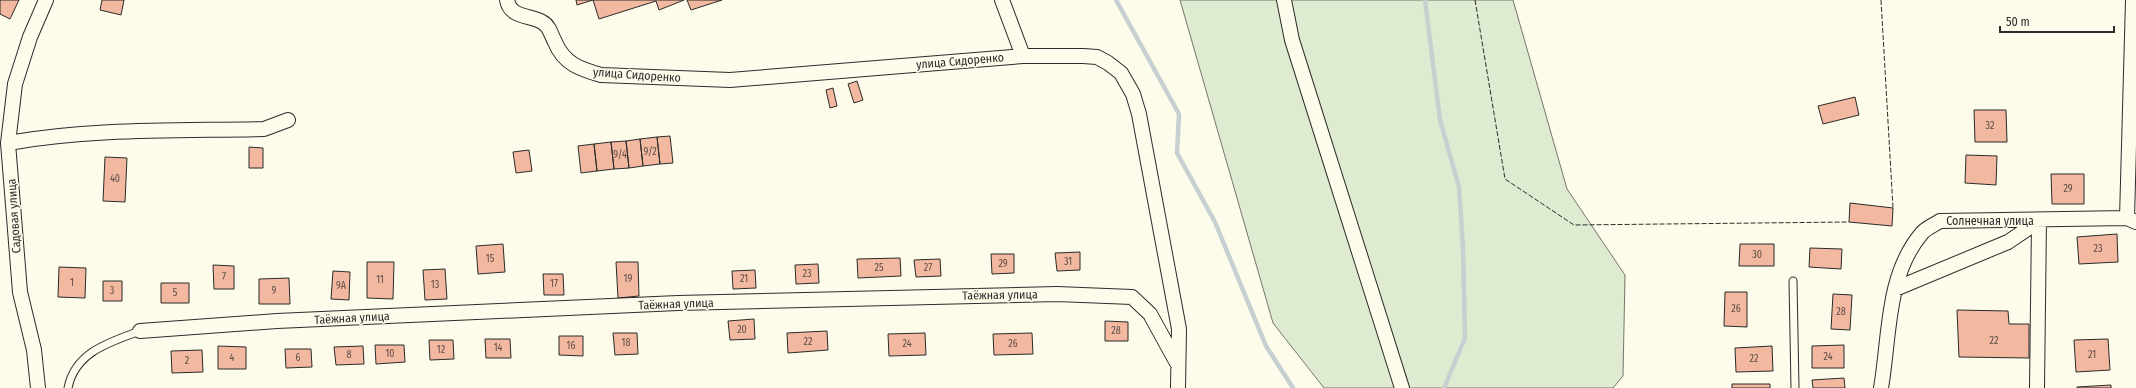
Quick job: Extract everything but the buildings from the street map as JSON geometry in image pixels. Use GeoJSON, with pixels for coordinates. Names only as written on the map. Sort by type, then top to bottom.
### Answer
{"type":"FeatureCollection","features":[{"type":"Feature","properties":{"kind":"street","name":"Садовая улица"},"geometry":{"type":"LineString","coordinates":[[38,388],[34,350],[20,292],[8,143],[15,84],[30,37],[46,0]]}},
{"type":"Feature","properties":{"kind":"street"},"geometry":{"type":"LineString","coordinates":[[507,0],[513,12],[519,15],[519,0]]}},
{"type":"Feature","properties":{"kind":"street"},"geometry":{"type":"LineString","coordinates":[[1002,0],[1023,56]]}},
{"type":"Feature","properties":{"kind":"street"},"geometry":{"type":"LineString","coordinates":[[2132,0],[2132,220]]}},
{"type":"Feature","properties":{"kind":"street"},"geometry":{"type":"LineString","coordinates":[[1289,2],[1292,40],[1402,388]]}},
{"type":"Feature","properties":{"kind":"street","name":"улица Сидоренко"},"geometry":{"type":"LineString","coordinates":[[519,15],[536,19],[549,27],[559,50],[570,64],[582,70],[601,75],[730,80],[1023,56],[1083,56],[1097,58],[1108,63],[1121,73],[1133,94],[1140,114],[1174,291],[1179,329],[1177,363],[1178,388]]}},
{"type":"Feature","properties":{"kind":"street"},"geometry":{"type":"LineString","coordinates":[[8,143],[52,135],[107,132],[264,129],[288,120]]}},
{"type":"Feature","properties":{"kind":"street","name":"Солнечная улица"},"geometry":{"type":"LineString","coordinates":[[1881,388],[1895,289],[1902,264],[1922,232],[1940,222],[2132,220]]}},
{"type":"Feature","properties":{"kind":"street"},"geometry":{"type":"LineString","coordinates":[[1895,289],[2008,242],[2039,221]]}},
{"type":"Feature","properties":{"kind":"street"},"geometry":{"type":"LineString","coordinates":[[2037,388],[2039,221]]}},
{"type":"Feature","properties":{"kind":"street","name":"Таёжная улица"},"geometry":{"type":"LineString","coordinates":[[140,331],[277,321],[678,303],[1057,294],[1132,298],[1150,314],[1177,363]]}},
{"type":"Feature","properties":{"kind":"lane"},"geometry":{"type":"LineString","coordinates":[[1793,281],[1794,388]]}},
{"type":"Feature","properties":{"kind":"lane"},"geometry":{"type":"LineString","coordinates":[[68,388],[73,372],[81,361],[100,345],[140,331]]}},
{"type":"Feature","properties":{"kind":"green space"},"geometry":{"type":"Polygon","coordinates":[[[1180,0],[1513,0],[1567,189],[1625,275],[1623,376],[1613,388],[1324,388],[1273,323],[1180,0]]]}},
{"type":"Feature","properties":{"kind":"waterway"},"geometry":{"type":"LineString","coordinates":[[1116,0],[1179,114],[1177,153],[1215,222],[1266,346],[1293,388]]}},
{"type":"Feature","properties":{"kind":"waterway"},"geometry":{"type":"LineString","coordinates":[[1425,0],[1440,120],[1459,187],[1463,247],[1465,338],[1444,388]]}},
{"type":"Feature","properties":{"kind":"fence"},"geometry":{"type":"LineString","coordinates":[[1475,0],[1505,179],[1574,225],[1849,222]]}},
{"type":"Feature","properties":{"kind":"fence"},"geometry":{"type":"LineString","coordinates":[[1881,0],[1893,208]]}}]}
